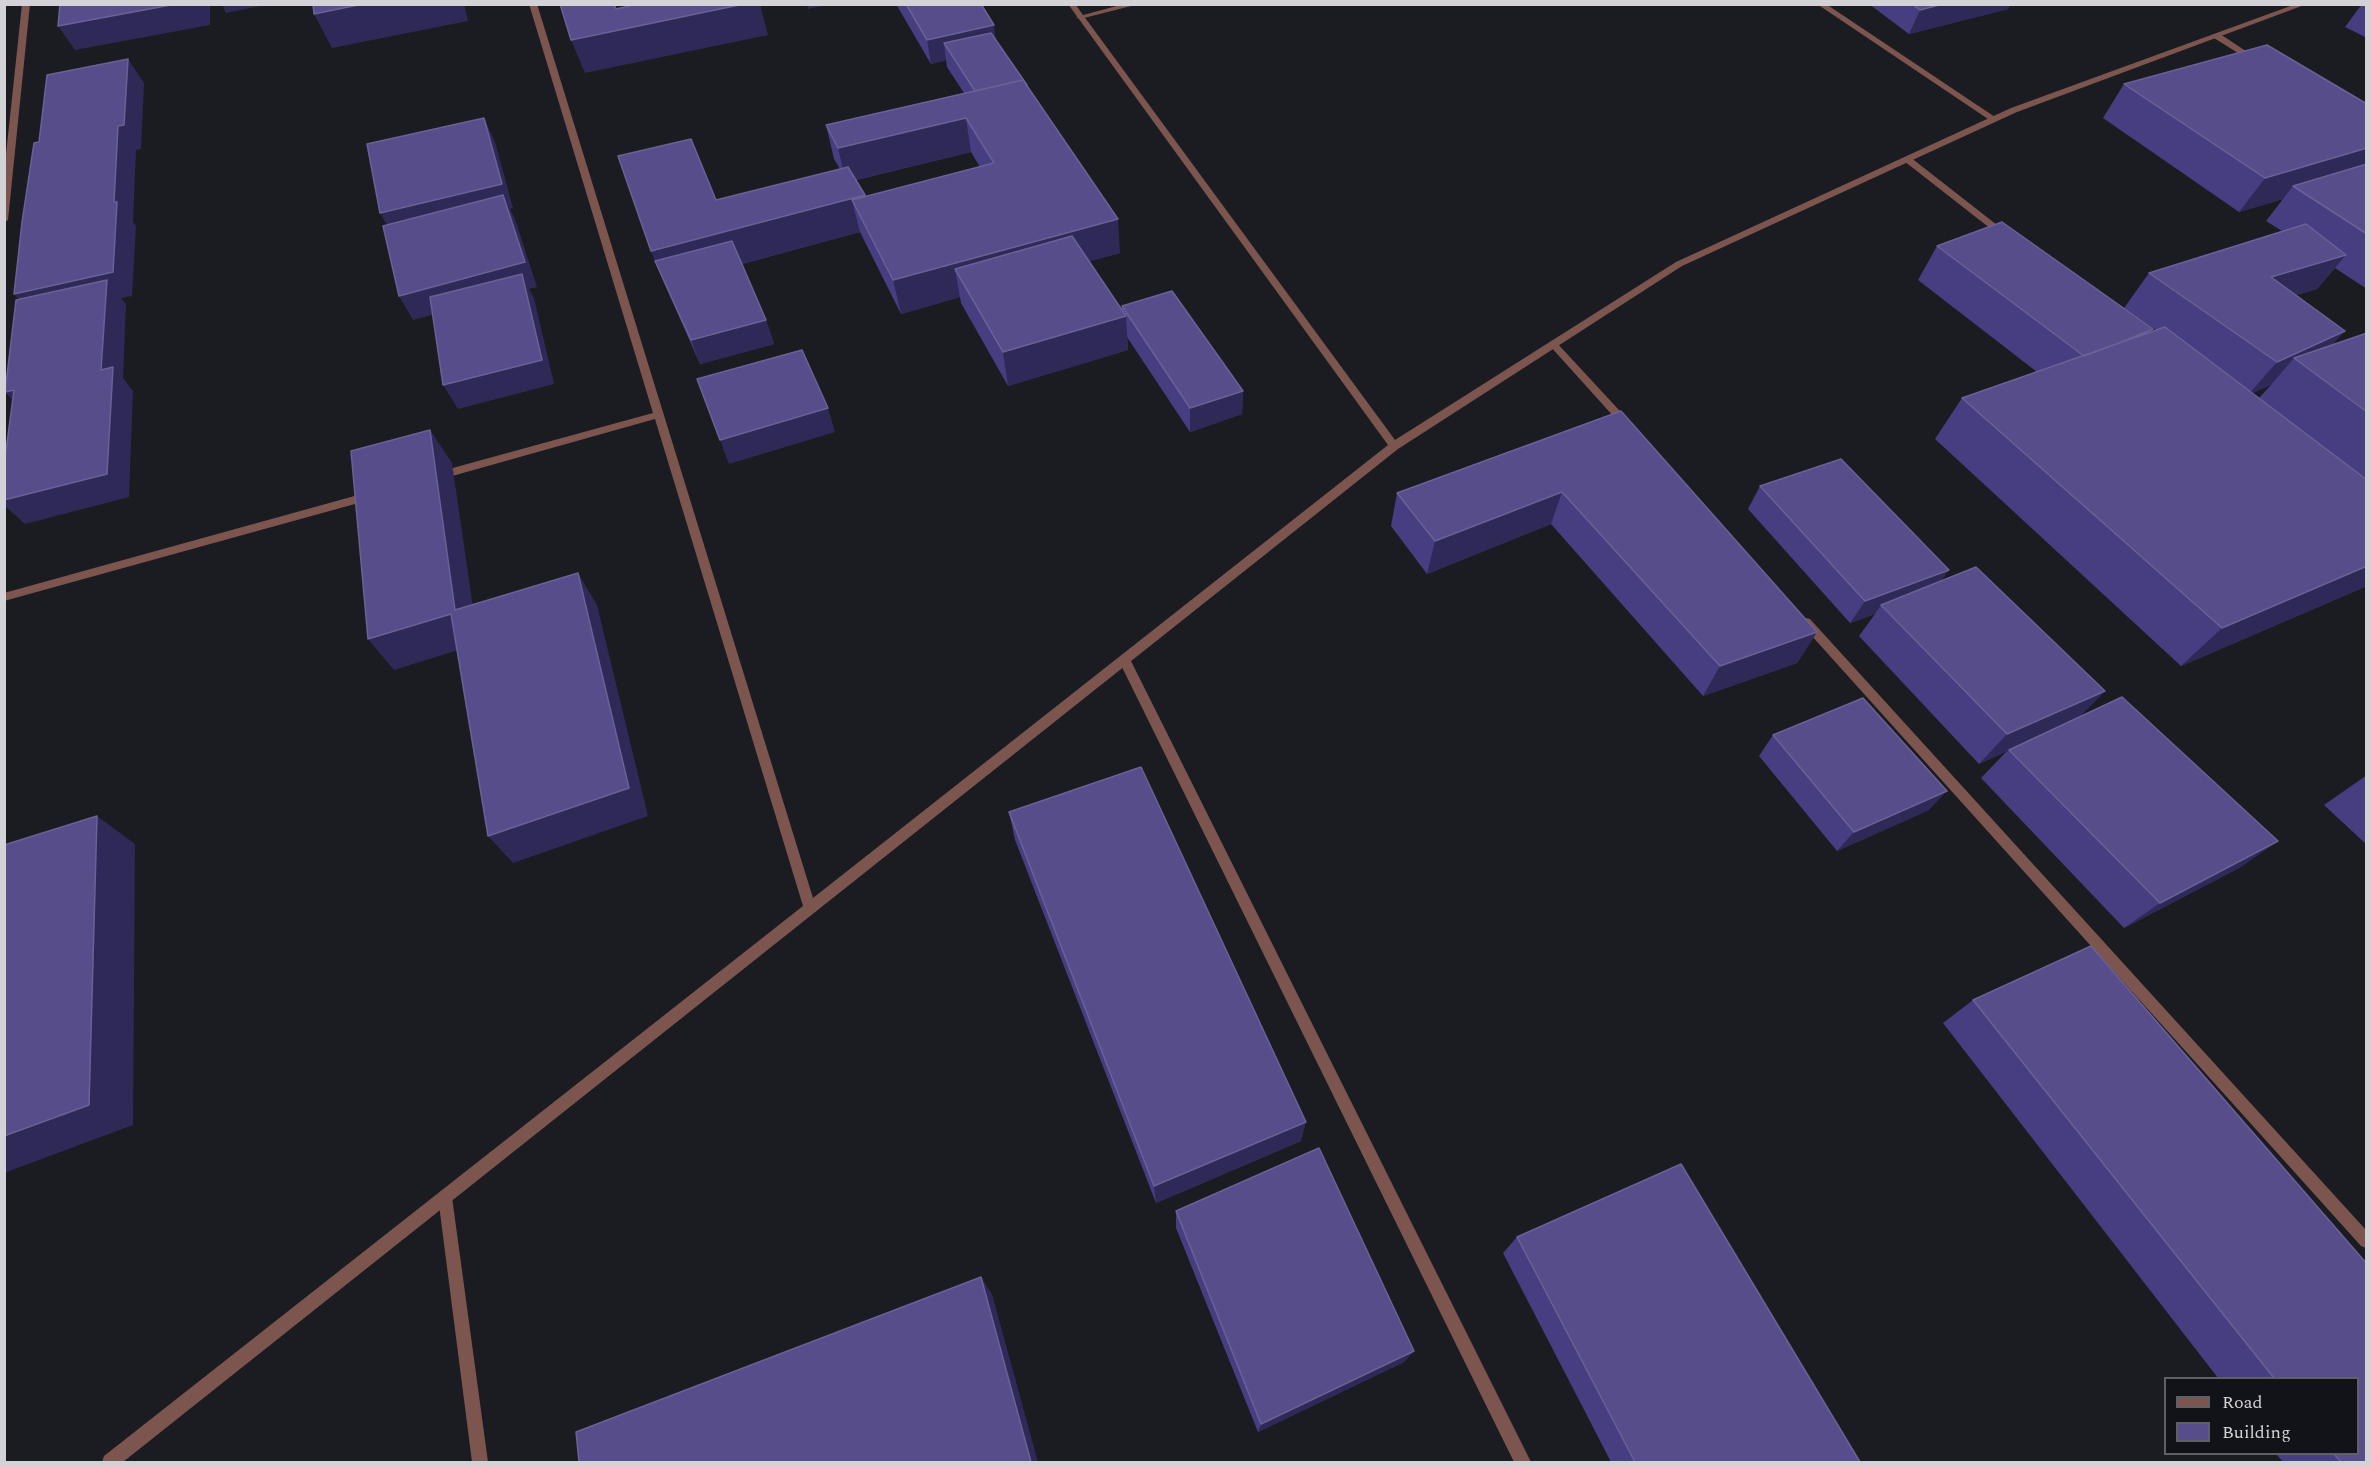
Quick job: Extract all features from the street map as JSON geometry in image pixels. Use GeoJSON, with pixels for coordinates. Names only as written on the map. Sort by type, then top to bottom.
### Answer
{"type":"FeatureCollection","features":[{"type":"Feature","properties":{"kind":"street"},"geometry":{"type":"LineString","coordinates":[[4,220],[26,4]]}},
{"type":"Feature","properties":{"kind":"street"},"geometry":{"type":"LineString","coordinates":[[533,4],[810,908]]}},
{"type":"Feature","properties":{"kind":"street"},"geometry":{"type":"LineString","coordinates":[[1071,4],[1394,446]]}},
{"type":"Feature","properties":{"kind":"street"},"geometry":{"type":"LineString","coordinates":[[1080,17],[1136,4]]}},
{"type":"Feature","properties":{"kind":"street"},"geometry":{"type":"LineString","coordinates":[[1820,4],[1994,119]]}},
{"type":"Feature","properties":{"kind":"street"},"geometry":{"type":"LineString","coordinates":[[110,1462],[1394,446],[1679,264],[1994,119],[2304,4]]}},
{"type":"Feature","properties":{"kind":"street"},"geometry":{"type":"LineString","coordinates":[[2217,36],[2266,66]]}},
{"type":"Feature","properties":{"kind":"street"},"geometry":{"type":"LineString","coordinates":[[1907,159],[2010,240]]}},
{"type":"Feature","properties":{"kind":"street"},"geometry":{"type":"LineString","coordinates":[[1553,344],[1633,433]]}},
{"type":"Feature","properties":{"kind":"street"},"geometry":{"type":"LineString","coordinates":[[430,479],[659,415]]}},
{"type":"Feature","properties":{"kind":"street"},"geometry":{"type":"LineString","coordinates":[[4,597],[384,492]]}},
{"type":"Feature","properties":{"kind":"street"},"geometry":{"type":"LineString","coordinates":[[1794,610],[2367,1241]]}},
{"type":"Feature","properties":{"kind":"street"},"geometry":{"type":"LineString","coordinates":[[1124,659],[1523,1462]]}},
{"type":"Feature","properties":{"kind":"street"},"geometry":{"type":"LineString","coordinates":[[445,1197],[480,1462]]}},
{"type":"Feature","properties":{"kind":"building"},"geometry":{"type":"Polygon","coordinates":[[[60,4],[176,4],[58,26],[60,4]]]}},
{"type":"Feature","properties":{"kind":"building"},"geometry":{"type":"Polygon","coordinates":[[[313,4],[363,4],[314,14],[313,4]]]}},
{"type":"Feature","properties":{"kind":"building"},"geometry":{"type":"Polygon","coordinates":[[[560,4],[614,4],[616,9],[638,4],[744,4],[571,40],[560,4]]]}},
{"type":"Feature","properties":{"kind":"building"},"geometry":{"type":"Polygon","coordinates":[[[906,4],[981,4],[994,25],[927,40],[906,4]]]}},
{"type":"Feature","properties":{"kind":"building"},"geometry":{"type":"Polygon","coordinates":[[[1912,4],[1943,4],[1920,10],[1912,4]]]}},
{"type":"Feature","properties":{"kind":"building"},"geometry":{"type":"Polygon","coordinates":[[[991,33],[1027,85],[1023,80],[975,91],[944,43],[991,33]]]}},
{"type":"Feature","properties":{"kind":"building"},"geometry":{"type":"Polygon","coordinates":[[[2267,45],[2367,104],[2367,148],[2265,178],[2124,84],[2267,45]]]}},
{"type":"Feature","properties":{"kind":"building"},"geometry":{"type":"Polygon","coordinates":[[[128,59],[124,125],[118,126],[113,272],[14,294],[22,222],[34,143],[39,142],[47,75],[128,59]]]}},
{"type":"Feature","properties":{"kind":"building"},"geometry":{"type":"Polygon","coordinates":[[[1023,80],[1118,219],[893,280],[852,200],[994,163],[966,118],[838,148],[826,125],[1023,80]]]}},
{"type":"Feature","properties":{"kind":"building"},"geometry":{"type":"Polygon","coordinates":[[[484,118],[502,184],[380,213],[367,144],[484,118]]]}},
{"type":"Feature","properties":{"kind":"building"},"geometry":{"type":"Polygon","coordinates":[[[691,139],[716,200],[848,167],[865,195],[651,251],[618,156],[691,139]]]}},
{"type":"Feature","properties":{"kind":"building"},"geometry":{"type":"Polygon","coordinates":[[[2367,164],[2367,234],[2293,186],[2367,164]]]}},
{"type":"Feature","properties":{"kind":"building"},"geometry":{"type":"Polygon","coordinates":[[[503,195],[525,262],[399,296],[383,226],[503,195]]]}},
{"type":"Feature","properties":{"kind":"building"},"geometry":{"type":"Polygon","coordinates":[[[2002,222],[2153,329],[2084,356],[1937,246],[2002,222]]]}},
{"type":"Feature","properties":{"kind":"building"},"geometry":{"type":"Polygon","coordinates":[[[2306,224],[2346,255],[2271,277],[2345,331],[2277,362],[2149,273],[2306,224]]]}},
{"type":"Feature","properties":{"kind":"building"},"geometry":{"type":"Polygon","coordinates":[[[1072,236],[1126,316],[1003,352],[955,269],[1072,236]]]}},
{"type":"Feature","properties":{"kind":"building"},"geometry":{"type":"Polygon","coordinates":[[[732,241],[766,320],[691,340],[655,261],[732,241]]]}},
{"type":"Feature","properties":{"kind":"building"},"geometry":{"type":"Polygon","coordinates":[[[522,274],[542,360],[443,385],[430,297],[522,274]]]}},
{"type":"Feature","properties":{"kind":"building"},"geometry":{"type":"Polygon","coordinates":[[[107,280],[101,370],[113,367],[107,474],[4,500],[4,466],[14,390],[5,392],[16,300],[107,280]]]}},
{"type":"Feature","properties":{"kind":"building"},"geometry":{"type":"Polygon","coordinates":[[[1172,291],[1243,391],[1190,408],[1122,306],[1172,291]]]}},
{"type":"Feature","properties":{"kind":"building"},"geometry":{"type":"Polygon","coordinates":[[[2165,327],[2367,480],[2367,566],[2222,628],[1962,398],[2165,327]]]}},
{"type":"Feature","properties":{"kind":"building"},"geometry":{"type":"Polygon","coordinates":[[[2367,333],[2367,412],[2294,358],[2367,333]]]}},
{"type":"Feature","properties":{"kind":"building"},"geometry":{"type":"Polygon","coordinates":[[[802,350],[828,408],[720,440],[697,379],[802,350]]]}},
{"type":"Feature","properties":{"kind":"building"},"geometry":{"type":"Polygon","coordinates":[[[1621,411],[1817,632],[1720,666],[1562,492],[1435,541],[1397,493],[1621,411]]]}},
{"type":"Feature","properties":{"kind":"building"},"geometry":{"type":"Polygon","coordinates":[[[430,430],[455,610],[578,573],[629,788],[488,836],[451,614],[368,639],[351,451],[430,430]]]}},
{"type":"Feature","properties":{"kind":"building"},"geometry":{"type":"Polygon","coordinates":[[[1841,459],[1949,570],[1865,601],[1760,486],[1841,459]]]}},
{"type":"Feature","properties":{"kind":"building"},"geometry":{"type":"Polygon","coordinates":[[[1976,567],[2105,691],[2007,734],[1881,605],[1976,567]]]}},
{"type":"Feature","properties":{"kind":"building"},"geometry":{"type":"Polygon","coordinates":[[[2122,697],[2278,841],[2160,903],[2009,750],[2122,697]]]}},
{"type":"Feature","properties":{"kind":"building"},"geometry":{"type":"Polygon","coordinates":[[[1863,698],[1947,791],[1854,832],[1773,735],[1863,698]]]}},
{"type":"Feature","properties":{"kind":"building"},"geometry":{"type":"Polygon","coordinates":[[[1141,767],[1306,1122],[1154,1186],[1009,812],[1141,767]]]}},
{"type":"Feature","properties":{"kind":"building"},"geometry":{"type":"Polygon","coordinates":[[[97,816],[89,1105],[4,1136],[4,845],[97,816]]]}},
{"type":"Feature","properties":{"kind":"building"},"geometry":{"type":"Polygon","coordinates":[[[2091,946],[2367,1264],[2367,1462],[2341,1462],[2335,1455],[2359,1455],[2359,1377],[2273,1377],[1973,1000],[2091,946]]]}},
{"type":"Feature","properties":{"kind":"building"},"geometry":{"type":"Polygon","coordinates":[[[1319,1148],[1414,1351],[1261,1424],[1176,1211],[1319,1148]]]}},
{"type":"Feature","properties":{"kind":"building"},"geometry":{"type":"Polygon","coordinates":[[[1681,1164],[1860,1462],[1635,1462],[1517,1237],[1681,1164]]]}},
{"type":"Feature","properties":{"kind":"building"},"geometry":{"type":"Polygon","coordinates":[[[981,1277],[1031,1462],[579,1462],[576,1432],[981,1277]]]}}]}
